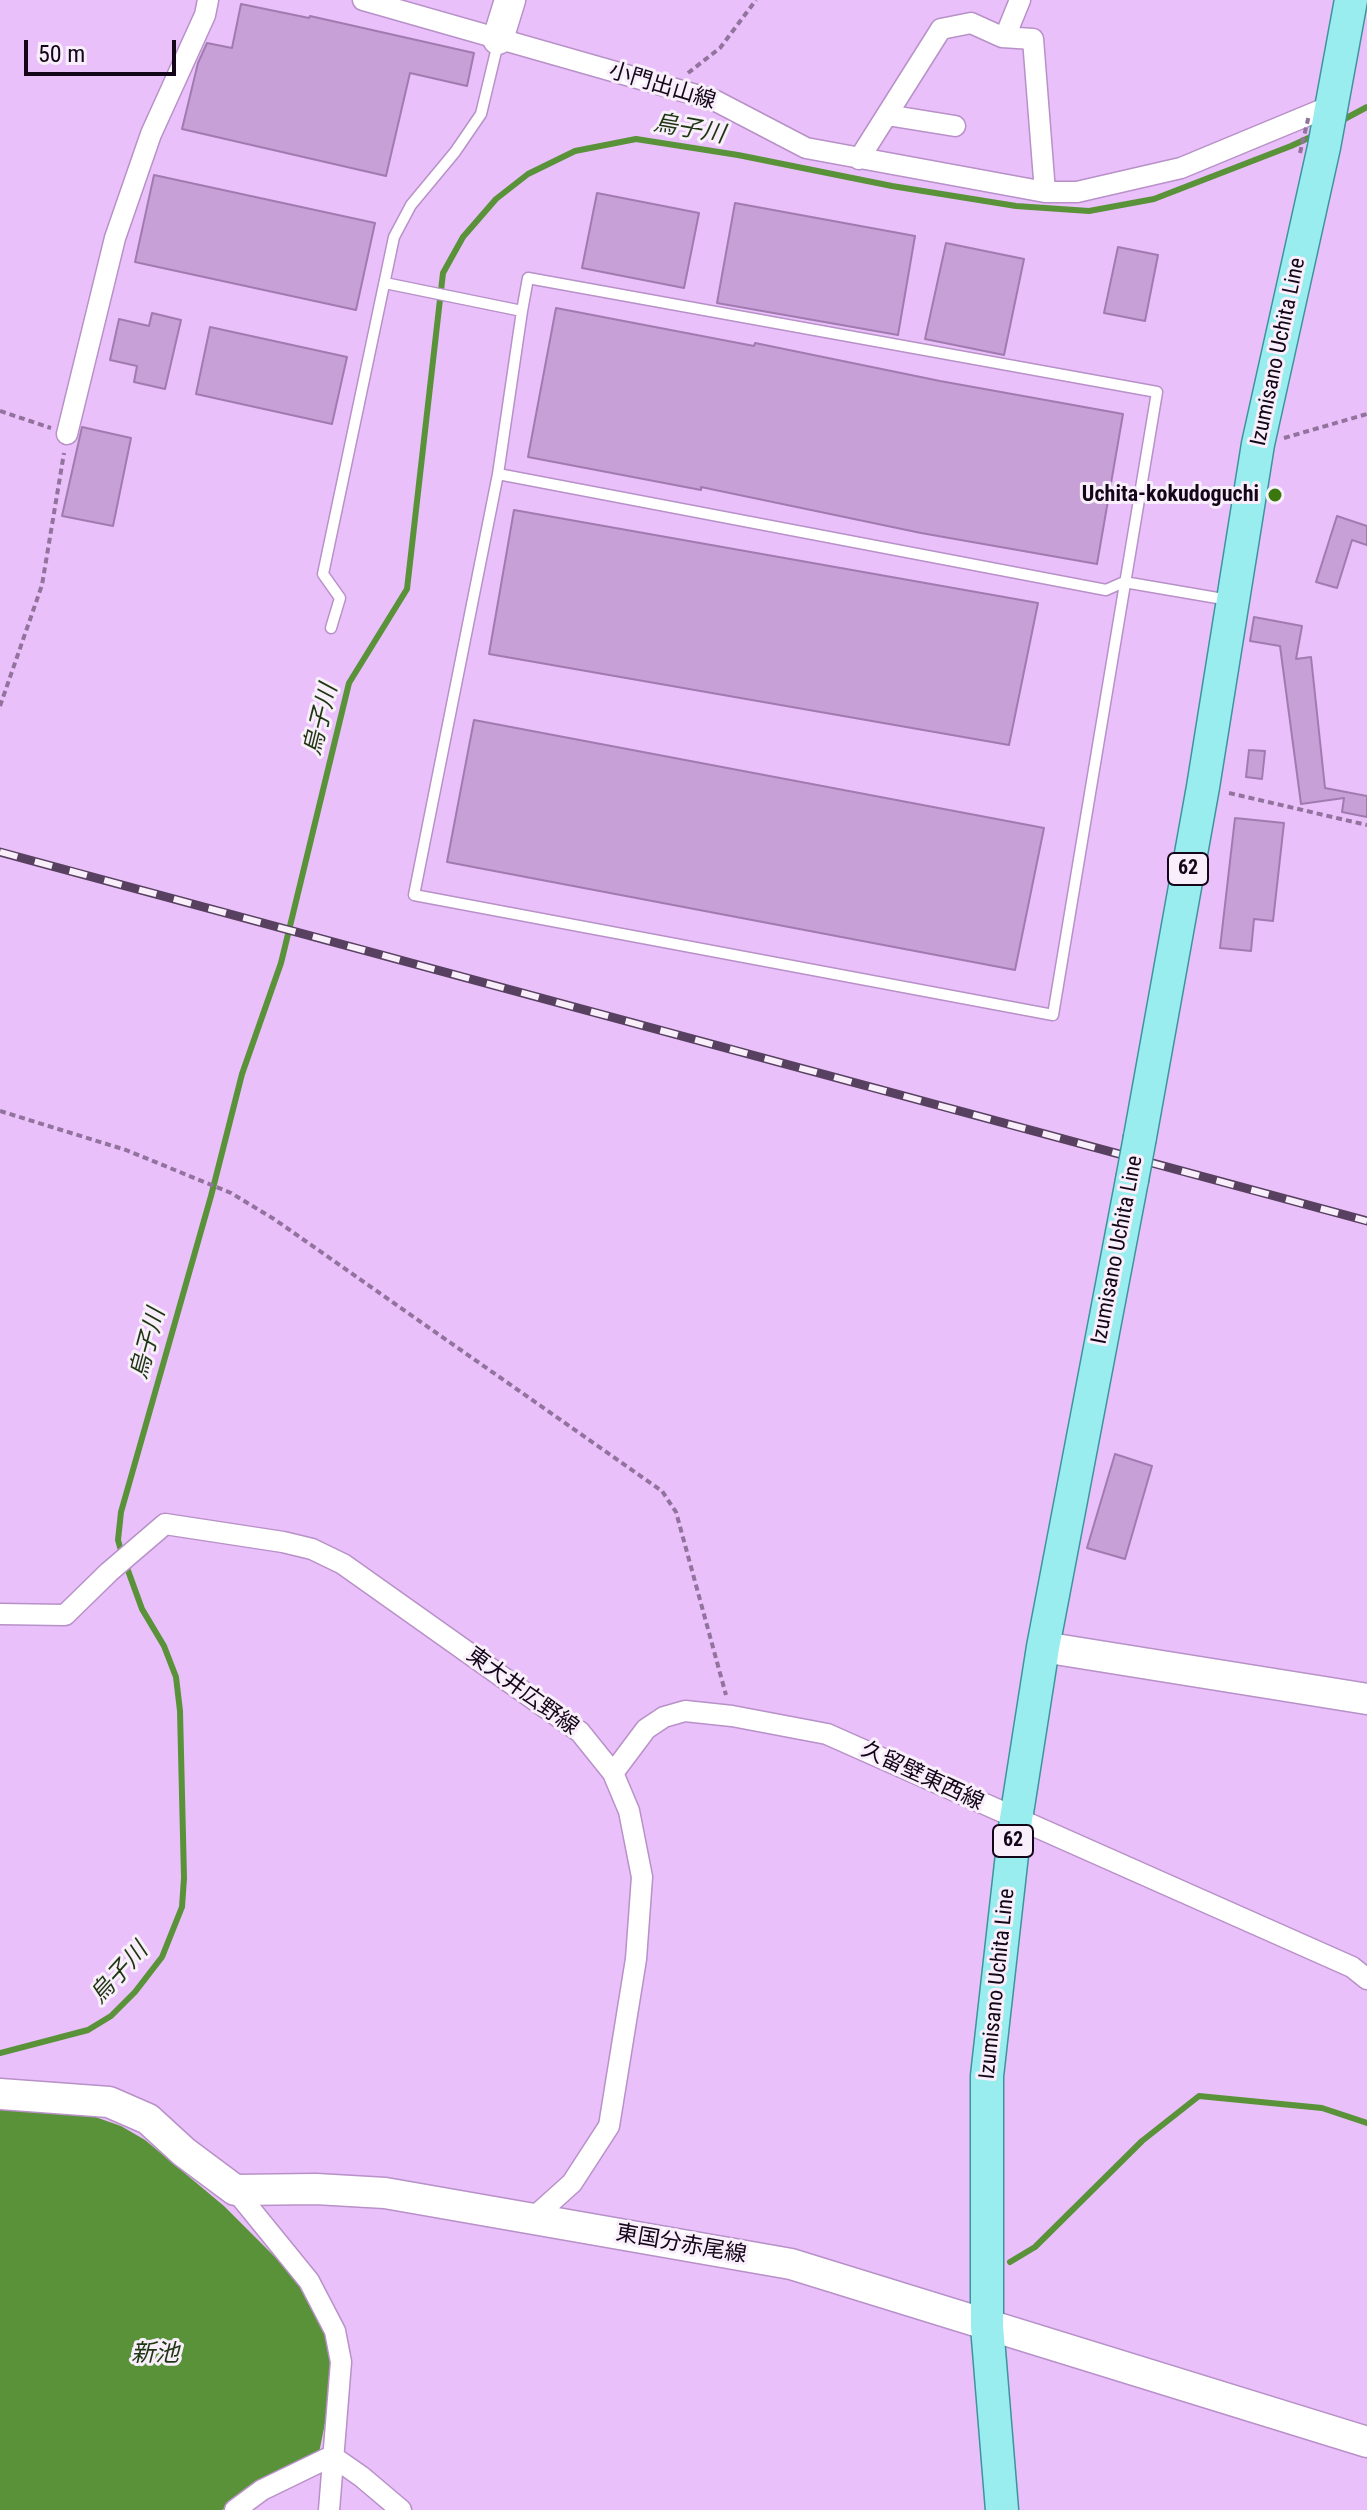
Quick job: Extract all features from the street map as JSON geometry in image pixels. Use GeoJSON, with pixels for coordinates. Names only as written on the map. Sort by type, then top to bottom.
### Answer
{"type":"FeatureCollection","features":[{"type":"Feature","properties":{"kind":"main road","name":"Izumisano Uchita Line"},"geometry":{"type":"LineString","coordinates":[[1002,2510],[987,2326],[987,2076],[1016,1819],[1043,1647],[1203,787],[1258,444],[1312,150],[1351,0]]}},
{"type":"Feature","properties":{"kind":"street"},"geometry":{"type":"LineString","coordinates":[[67,434],[115,238],[151,134],[205,15],[208,0]]}},
{"type":"Feature","properties":{"kind":"street","name":"小門出山線"},"geometry":{"type":"LineString","coordinates":[[363,0],[714,100],[806,148],[1045,192],[1077,192],[1181,168],[1321,110]]}},
{"type":"Feature","properties":{"kind":"street"},"geometry":{"type":"LineString","coordinates":[[498,39],[510,0]]}},
{"type":"Feature","properties":{"kind":"street"},"geometry":{"type":"LineString","coordinates":[[1005,37],[1020,0]]}},
{"type":"Feature","properties":{"kind":"street"},"geometry":{"type":"LineString","coordinates":[[859,159],[941,29],[971,23],[1005,37],[1033,39],[1045,192]]}},
{"type":"Feature","properties":{"kind":"street"},"geometry":{"type":"LineString","coordinates":[[887,115],[955,126]]}},
{"type":"Feature","properties":{"kind":"street","name":"東大井広野線"},"geometry":{"type":"LineString","coordinates":[[0,1614],[65,1615],[165,1524],[312,1549],[343,1564],[580,1732],[613,1773],[629,1811],[642,1877],[636,1959],[609,2126],[572,2183],[532,2219]]}},
{"type":"Feature","properties":{"kind":"street"},"geometry":{"type":"LineString","coordinates":[[1043,1647],[1367,1699]]}},
{"type":"Feature","properties":{"kind":"street","name":"久留壁東西線"},"geometry":{"type":"LineString","coordinates":[[613,1773],[646,1729],[664,1717],[685,1711],[732,1716],[827,1734],[1352,1967],[1367,1979]]}},
{"type":"Feature","properties":{"kind":"street"},"geometry":{"type":"LineString","coordinates":[[0,2094],[109,2102],[148,2119],[184,2152],[235,2190],[309,2281],[335,2331],[341,2362],[329,2510]]}},
{"type":"Feature","properties":{"kind":"street","name":"東国分赤尾線"},"geometry":{"type":"LineString","coordinates":[[235,2190],[316,2189],[385,2193],[791,2264],[1367,2442]]}},
{"type":"Feature","properties":{"kind":"street"},"geometry":{"type":"LineString","coordinates":[[235,2510],[262,2490],[332,2456]]}},
{"type":"Feature","properties":{"kind":"street"},"geometry":{"type":"LineString","coordinates":[[332,2456],[401,2510]]}},
{"type":"Feature","properties":{"kind":"lane"},"geometry":{"type":"LineString","coordinates":[[331,628],[340,598],[323,574],[394,237],[411,205],[455,152],[481,114],[498,39]]}},
{"type":"Feature","properties":{"kind":"lane"},"geometry":{"type":"LineString","coordinates":[[528,278],[1157,392],[1053,1015],[414,895],[498,474],[522,311],[528,278]]}},
{"type":"Feature","properties":{"kind":"lane"},"geometry":{"type":"LineString","coordinates":[[385,283],[522,311]]}},
{"type":"Feature","properties":{"kind":"lane"},"geometry":{"type":"LineString","coordinates":[[498,474],[1106,590],[1124,582],[1232,600]]}},
{"type":"Feature","properties":{"kind":"path"},"geometry":{"type":"LineString","coordinates":[[671,87],[720,48],[756,0]]}},
{"type":"Feature","properties":{"kind":"path"},"geometry":{"type":"LineString","coordinates":[[1312,150],[1321,110]]}},
{"type":"Feature","properties":{"kind":"path"},"geometry":{"type":"LineString","coordinates":[[0,411],[67,434],[42,585],[0,706]]}},
{"type":"Feature","properties":{"kind":"path"},"geometry":{"type":"LineString","coordinates":[[1258,444],[1367,414]]}},
{"type":"Feature","properties":{"kind":"path"},"geometry":{"type":"LineString","coordinates":[[1203,787],[1367,825]]}},
{"type":"Feature","properties":{"kind":"path"},"geometry":{"type":"LineString","coordinates":[[0,1111],[126,1150],[231,1193],[274,1219],[662,1491],[676,1512],[732,1716]]}},
{"type":"Feature","properties":{"kind":"water","name":"新池"},"geometry":{"type":"Polygon","coordinates":[[[0,2109],[81,2112],[121,2126],[145,2140],[224,2206],[296,2278],[321,2321],[329,2342],[328,2408],[319,2453],[222,2510],[0,2510],[0,2109]]]}},
{"type":"Feature","properties":{"kind":"building"},"geometry":{"type":"Polygon","coordinates":[[[241,4],[310,16],[474,53],[467,86],[410,73],[386,176],[182,129],[198,63],[207,43],[232,48],[241,4]]]}},
{"type":"Feature","properties":{"kind":"building"},"geometry":{"type":"Polygon","coordinates":[[[154,175],[375,223],[356,310],[135,262],[154,175]]]}},
{"type":"Feature","properties":{"kind":"building"},"geometry":{"type":"Polygon","coordinates":[[[597,193],[699,213],[684,288],[582,268],[597,193]]]}},
{"type":"Feature","properties":{"kind":"building"},"geometry":{"type":"Polygon","coordinates":[[[735,203],[915,236],[898,335],[717,303],[735,203]]]}},
{"type":"Feature","properties":{"kind":"building"},"geometry":{"type":"Polygon","coordinates":[[[946,243],[1024,259],[1004,355],[925,339],[946,243]]]}},
{"type":"Feature","properties":{"kind":"building"},"geometry":{"type":"Polygon","coordinates":[[[1118,247],[1158,255],[1145,321],[1104,313],[1118,247]]]}},
{"type":"Feature","properties":{"kind":"building"},"geometry":{"type":"Polygon","coordinates":[[[556,308],[1123,414],[1097,564],[921,533],[701,487],[701,490],[528,457],[556,308]]]}},
{"type":"Feature","properties":{"kind":"building"},"geometry":{"type":"Polygon","coordinates":[[[152,313],[181,320],[165,389],[134,382],[137,366],[110,360],[119,319],[149,326],[152,313]]]}},
{"type":"Feature","properties":{"kind":"building"},"geometry":{"type":"Polygon","coordinates":[[[210,327],[347,357],[332,424],[196,394],[210,327]]]}},
{"type":"Feature","properties":{"kind":"building"},"geometry":{"type":"Polygon","coordinates":[[[82,427],[131,438],[113,526],[62,516],[82,427]]]}},
{"type":"Feature","properties":{"kind":"building"},"geometry":{"type":"Polygon","coordinates":[[[514,510],[1038,603],[1009,745],[489,654],[514,510]]]}},
{"type":"Feature","properties":{"kind":"building"},"geometry":{"type":"Polygon","coordinates":[[[1337,516],[1367,526],[1367,545],[1352,540],[1337,588],[1316,582],[1337,516]]]}},
{"type":"Feature","properties":{"kind":"building"},"geometry":{"type":"Polygon","coordinates":[[[1254,617],[1302,626],[1296,659],[1311,657],[1325,788],[1367,796],[1367,817],[1342,812],[1344,798],[1301,804],[1280,646],[1250,641],[1254,617]]]}},
{"type":"Feature","properties":{"kind":"building"},"geometry":{"type":"Polygon","coordinates":[[[474,720],[1044,828],[1015,970],[447,862],[474,720]]]}},
{"type":"Feature","properties":{"kind":"building"},"geometry":{"type":"Polygon","coordinates":[[[1249,750],[1265,751],[1262,779],[1246,777],[1249,750]]]}},
{"type":"Feature","properties":{"kind":"building"},"geometry":{"type":"Polygon","coordinates":[[[1235,818],[1284,823],[1273,921],[1254,919],[1251,951],[1220,948],[1235,818]]]}},
{"type":"Feature","properties":{"kind":"building"},"geometry":{"type":"Polygon","coordinates":[[[1115,1454],[1152,1466],[1125,1559],[1087,1548],[1115,1454]]]}},
{"type":"Feature","properties":{"kind":"waterway","name":"烏子川"},"geometry":{"type":"LineString","coordinates":[[1339,122],[1367,107]]}},
{"type":"Feature","properties":{"kind":"waterway","name":"烏子川"},"geometry":{"type":"LineString","coordinates":[[122,1554],[118,1540],[121,1512],[211,1196],[242,1074],[281,963],[349,683],[407,589],[443,273],[463,237],[496,199],[528,174],[575,151],[636,139],[1016,206],[1089,211],[1154,199],[1315,135]]}},
{"type":"Feature","properties":{"kind":"waterway","name":"烏子川"},"geometry":{"type":"LineString","coordinates":[[0,2053],[88,2030],[111,2016],[135,1992],[162,1957],[182,1907],[180,1711],[176,1677],[164,1646],[142,1609],[126,1565]]}},
{"type":"Feature","properties":{"kind":"waterway"},"geometry":{"type":"LineString","coordinates":[[1010,2262],[1035,2247],[1142,2141],[1199,2096],[1322,2108],[1367,2123]]}},
{"type":"Feature","properties":{"kind":"railway"},"geometry":{"type":"LineString","coordinates":[[0,852],[1367,1221]]}},
{"type":"Feature","properties":{"kind":"place","name":"Uchita-kokudoguchi"},"geometry":{"type":"Point","coordinates":[1275,495]}}]}
